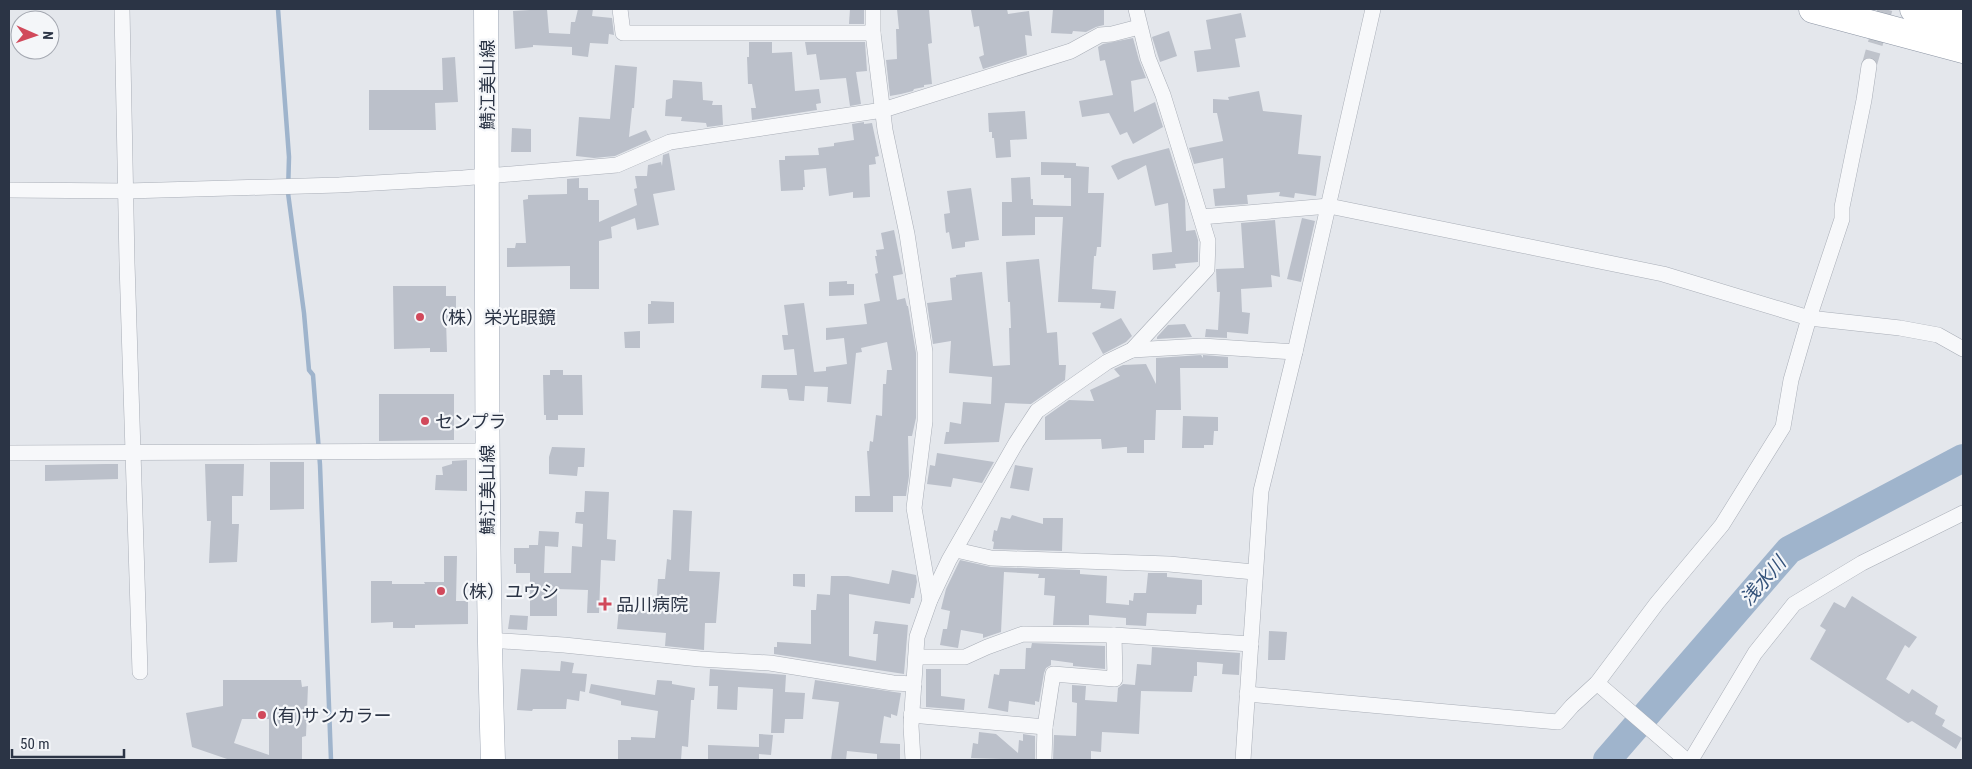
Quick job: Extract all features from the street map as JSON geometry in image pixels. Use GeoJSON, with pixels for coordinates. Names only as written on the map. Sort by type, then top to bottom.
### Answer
{"type":"FeatureCollection","features":[{"type":"Feature","properties":{"kind":"highway"},"geometry":{"type":"LineString","coordinates":[[1813,9],[1963,49]]}},
{"type":"Feature","properties":{"kind":"highway"},"geometry":{"type":"LineString","coordinates":[[1914,9],[1963,22]]}},
{"type":"Feature","properties":{"kind":"main road","name":"鯖江美山線"},"geometry":{"type":"LineString","coordinates":[[486,9],[487,451],[492,760]]}},
{"type":"Feature","properties":{"kind":"street"},"geometry":{"type":"LineString","coordinates":[[122,9],[140,672]]}},
{"type":"Feature","properties":{"kind":"street"},"geometry":{"type":"LineString","coordinates":[[620,9],[623,33],[873,33]]}},
{"type":"Feature","properties":{"kind":"street"},"geometry":{"type":"LineString","coordinates":[[873,9],[873,33],[885,130],[907,234],[925,352],[925,421],[914,508],[930,600]]}},
{"type":"Feature","properties":{"kind":"street"},"geometry":{"type":"LineString","coordinates":[[913,760],[911,715],[917,636],[930,600],[949,560],[1016,443],[1037,412],[1107,362],[1132,350],[1206,269],[1208,241],[1163,95],[1148,58],[1136,9]]}},
{"type":"Feature","properties":{"kind":"street"},"geometry":{"type":"LineString","coordinates":[[1243,760],[1252,644],[1254,572],[1261,490],[1329,206],[1373,9]]}},
{"type":"Feature","properties":{"kind":"street"},"geometry":{"type":"LineString","coordinates":[[9,190],[126,191],[339,185],[463,178],[617,165],[670,142],[883,110],[1070,51],[1100,35],[1139,27]]}},
{"type":"Feature","properties":{"kind":"street"},"geometry":{"type":"LineString","coordinates":[[1247,694],[1558,722],[1572,706],[1602,687],[1657,603],[1722,525],[1783,427],[1791,380],[1809,318],[1842,219],[1842,207],[1869,66]]}},
{"type":"Feature","properties":{"kind":"street"},"geometry":{"type":"LineString","coordinates":[[1201,216],[1329,206],[1663,274],[1809,318],[1938,334],[1963,350]]}},
{"type":"Feature","properties":{"kind":"street"},"geometry":{"type":"LineString","coordinates":[[1132,350],[1202,346],[1295,352]]}},
{"type":"Feature","properties":{"kind":"street"},"geometry":{"type":"LineString","coordinates":[[9,453],[487,451]]}},
{"type":"Feature","properties":{"kind":"street"},"geometry":{"type":"LineString","coordinates":[[1691,760],[1755,653],[1794,604],[1862,563],[1963,513]]}},
{"type":"Feature","properties":{"kind":"street"},"geometry":{"type":"LineString","coordinates":[[956,550],[991,558],[1169,564],[1254,572]]}},
{"type":"Feature","properties":{"kind":"street"},"geometry":{"type":"LineString","coordinates":[[916,656],[965,657],[1023,634],[1114,635],[1252,644]]}},
{"type":"Feature","properties":{"kind":"street"},"geometry":{"type":"LineString","coordinates":[[1044,760],[1045,727],[1053,674],[1115,679],[1114,635]]}},
{"type":"Feature","properties":{"kind":"street"},"geometry":{"type":"LineString","coordinates":[[489,640],[770,664],[893,683],[914,684]]}},
{"type":"Feature","properties":{"kind":"street"},"geometry":{"type":"LineString","coordinates":[[1602,687],[1686,760]]}},
{"type":"Feature","properties":{"kind":"street"},"geometry":{"type":"LineString","coordinates":[[911,715],[1045,727]]}},
{"type":"Feature","properties":{"kind":"building"},"geometry":{"type":"Polygon","coordinates":[[[547,9],[549,33],[570,34],[571,22],[575,22],[578,9],[593,9],[592,16],[612,18],[614,35],[609,34],[608,44],[590,43],[588,57],[572,55],[572,47],[533,45],[533,47],[515,49],[513,11],[547,9]]]}},
{"type":"Feature","properties":{"kind":"building"},"geometry":{"type":"Polygon","coordinates":[[[850,9],[864,9],[864,24],[849,24],[850,9]]]}},
{"type":"Feature","properties":{"kind":"building"},"geometry":{"type":"Polygon","coordinates":[[[897,9],[929,9],[932,43],[928,44],[932,84],[924,85],[924,87],[914,89],[913,91],[890,96],[886,60],[897,59],[896,29],[899,29],[897,9]]]}},
{"type":"Feature","properties":{"kind":"building"},"geometry":{"type":"Polygon","coordinates":[[[1007,9],[1008,14],[1029,11],[1032,36],[1025,35],[1027,55],[983,69],[979,57],[984,55],[979,26],[974,27],[971,10],[1007,9]]]}},
{"type":"Feature","properties":{"kind":"building"},"geometry":{"type":"Polygon","coordinates":[[[1053,9],[1104,9],[1104,25],[1086,32],[1073,31],[1072,34],[1051,33],[1053,9]]]}},
{"type":"Feature","properties":{"kind":"building"},"geometry":{"type":"Polygon","coordinates":[[[1241,13],[1246,37],[1235,39],[1240,67],[1197,72],[1194,51],[1211,49],[1206,20],[1241,13]]]}},
{"type":"Feature","properties":{"kind":"building"},"geometry":{"type":"Polygon","coordinates":[[[1169,31],[1177,56],[1160,62],[1152,37],[1169,31]]]}},
{"type":"Feature","properties":{"kind":"building"},"geometry":{"type":"Polygon","coordinates":[[[1133,38],[1146,78],[1131,81],[1134,112],[1155,102],[1163,127],[1133,144],[1127,132],[1120,135],[1109,113],[1082,117],[1079,101],[1113,95],[1105,60],[1100,61],[1098,47],[1103,44],[1133,38]]]}},
{"type":"Feature","properties":{"kind":"building"},"geometry":{"type":"Polygon","coordinates":[[[749,42],[772,42],[772,53],[792,52],[795,91],[819,89],[821,103],[816,104],[817,110],[752,120],[751,108],[756,108],[752,84],[748,84],[747,57],[749,57],[749,42]]]}},
{"type":"Feature","properties":{"kind":"building"},"geometry":{"type":"Polygon","coordinates":[[[805,42],[865,42],[867,71],[856,72],[861,104],[850,106],[846,78],[820,80],[816,54],[807,55],[805,42]]]}},
{"type":"Feature","properties":{"kind":"building"},"geometry":{"type":"Polygon","coordinates":[[[455,57],[458,102],[435,103],[436,130],[369,130],[369,90],[443,90],[442,58],[455,57]]]}},
{"type":"Feature","properties":{"kind":"building"},"geometry":{"type":"Polygon","coordinates":[[[615,65],[637,67],[634,108],[632,108],[629,137],[646,130],[651,140],[615,156],[594,158],[576,156],[579,117],[610,119],[615,65]]]}},
{"type":"Feature","properties":{"kind":"building"},"geometry":{"type":"Polygon","coordinates":[[[673,80],[702,82],[703,100],[713,101],[712,105],[722,105],[723,125],[707,127],[706,123],[681,121],[682,117],[665,116],[666,100],[672,98],[673,80]]]}},
{"type":"Feature","properties":{"kind":"building"},"geometry":{"type":"Polygon","coordinates":[[[1259,91],[1263,111],[1302,115],[1298,154],[1321,156],[1316,196],[1295,193],[1294,198],[1279,196],[1280,192],[1247,195],[1248,204],[1215,206],[1213,189],[1225,188],[1223,158],[1194,164],[1189,148],[1223,141],[1217,113],[1213,113],[1213,99],[1229,100],[1228,97],[1259,91]]]}},
{"type":"Feature","properties":{"kind":"building"},"geometry":{"type":"Polygon","coordinates":[[[1025,111],[1027,139],[1010,140],[1011,157],[996,158],[994,138],[992,138],[992,132],[989,132],[988,113],[1025,111]]]}},
{"type":"Feature","properties":{"kind":"building"},"geometry":{"type":"Polygon","coordinates":[[[864,122],[864,124],[872,123],[879,156],[875,157],[876,164],[869,165],[870,197],[853,198],[853,192],[829,196],[826,168],[804,170],[805,187],[803,187],[803,190],[781,191],[779,160],[785,160],[785,156],[819,155],[818,148],[834,146],[834,143],[854,140],[852,124],[864,122]]]}},
{"type":"Feature","properties":{"kind":"building"},"geometry":{"type":"Polygon","coordinates":[[[512,128],[531,129],[531,152],[511,152],[512,128]]]}},
{"type":"Feature","properties":{"kind":"building"},"geometry":{"type":"Polygon","coordinates":[[[1169,148],[1185,200],[1186,231],[1195,230],[1198,240],[1198,262],[1175,264],[1176,268],[1153,270],[1152,254],[1172,252],[1168,203],[1155,206],[1146,165],[1118,180],[1111,166],[1123,160],[1169,148]]]}},
{"type":"Feature","properties":{"kind":"building"},"geometry":{"type":"Polygon","coordinates":[[[669,153],[675,190],[653,194],[659,225],[637,230],[635,218],[611,227],[612,238],[599,241],[599,289],[570,289],[570,266],[507,267],[507,248],[515,248],[516,243],[526,243],[523,200],[528,199],[528,195],[567,194],[567,179],[579,178],[579,188],[588,188],[588,200],[599,200],[599,222],[637,205],[634,189],[637,188],[635,176],[647,176],[648,165],[661,162],[662,166],[663,155],[669,153]]]}},
{"type":"Feature","properties":{"kind":"building"},"geometry":{"type":"Polygon","coordinates":[[[1041,162],[1076,163],[1076,166],[1089,167],[1088,193],[1104,193],[1101,247],[1097,247],[1096,256],[1094,256],[1092,289],[1116,291],[1114,309],[1100,308],[1101,303],[1058,302],[1063,217],[1035,217],[1035,235],[1002,236],[1002,202],[1012,202],[1011,178],[1030,177],[1033,205],[1071,206],[1071,178],[1064,178],[1064,175],[1041,175],[1041,162]]]}},
{"type":"Feature","properties":{"kind":"building"},"geometry":{"type":"Polygon","coordinates":[[[971,188],[979,240],[965,242],[965,247],[952,249],[949,232],[946,233],[944,214],[950,213],[947,191],[971,188]]]}},
{"type":"Feature","properties":{"kind":"building"},"geometry":{"type":"Polygon","coordinates":[[[1302,218],[1315,221],[1301,282],[1287,279],[1302,218]]]}},
{"type":"Feature","properties":{"kind":"building"},"geometry":{"type":"Polygon","coordinates":[[[1275,220],[1280,277],[1271,275],[1272,287],[1241,289],[1242,312],[1250,313],[1248,334],[1227,332],[1227,338],[1205,337],[1206,329],[1218,330],[1220,292],[1217,292],[1216,269],[1244,268],[1241,223],[1275,220]]]}},
{"type":"Feature","properties":{"kind":"building"},"geometry":{"type":"Polygon","coordinates":[[[894,230],[903,274],[893,276],[897,300],[905,298],[908,306],[916,353],[916,418],[912,436],[908,436],[909,476],[906,496],[893,496],[893,512],[855,512],[855,496],[870,496],[867,451],[869,451],[870,441],[873,442],[876,415],[882,416],[883,384],[886,384],[887,370],[892,370],[887,342],[861,348],[862,352],[856,353],[851,404],[827,402],[828,387],[805,386],[804,401],[789,400],[787,389],[761,388],[762,375],[797,375],[794,349],[784,350],[782,335],[788,335],[784,305],[804,303],[814,372],[826,371],[826,367],[847,364],[844,338],[826,340],[826,328],[867,324],[864,304],[880,301],[875,274],[878,273],[875,256],[877,256],[876,250],[884,249],[881,233],[894,230]]]}},
{"type":"Feature","properties":{"kind":"building"},"geometry":{"type":"Polygon","coordinates":[[[1039,259],[1047,333],[1057,332],[1059,365],[1066,365],[1065,380],[1031,404],[1005,403],[999,442],[944,444],[946,432],[949,432],[950,422],[961,424],[963,402],[991,404],[992,377],[949,373],[951,341],[933,344],[927,303],[952,300],[950,278],[956,277],[956,275],[982,272],[993,366],[1010,365],[1010,302],[1008,302],[1006,262],[1039,259]]]}},
{"type":"Feature","properties":{"kind":"building"},"geometry":{"type":"Polygon","coordinates":[[[847,281],[847,284],[854,284],[854,295],[829,296],[829,282],[847,281]]]}},
{"type":"Feature","properties":{"kind":"building","name":"（株）栄光眼鏡"},"geometry":{"type":"Polygon","coordinates":[[[393,286],[446,286],[446,296],[456,296],[456,320],[446,320],[447,352],[430,352],[430,348],[394,349],[393,286]]]}},
{"type":"Feature","properties":{"kind":"building"},"geometry":{"type":"Polygon","coordinates":[[[651,301],[674,302],[674,323],[648,324],[648,304],[651,304],[651,301]]]}},
{"type":"Feature","properties":{"kind":"building"},"geometry":{"type":"Polygon","coordinates":[[[1121,318],[1132,336],[1126,342],[1103,354],[1092,333],[1121,318]]]}},
{"type":"Feature","properties":{"kind":"building"},"geometry":{"type":"Polygon","coordinates":[[[1185,324],[1192,337],[1157,339],[1168,325],[1185,324]]]}},
{"type":"Feature","properties":{"kind":"building"},"geometry":{"type":"Polygon","coordinates":[[[640,331],[640,348],[625,348],[624,332],[640,331]]]}},
{"type":"Feature","properties":{"kind":"building"},"geometry":{"type":"Polygon","coordinates":[[[1201,355],[1203,358],[1203,355],[1228,357],[1228,368],[1180,368],[1181,410],[1156,410],[1155,440],[1144,440],[1144,453],[1127,453],[1127,447],[1102,449],[1101,439],[1045,440],[1045,417],[1069,400],[1094,401],[1090,390],[1120,376],[1114,369],[1123,365],[1146,364],[1156,384],[1156,358],[1201,355]]]}},
{"type":"Feature","properties":{"kind":"building"},"geometry":{"type":"Polygon","coordinates":[[[550,370],[563,370],[563,375],[582,375],[583,415],[558,415],[558,420],[546,420],[546,415],[544,415],[543,375],[550,375],[550,370]]]}},
{"type":"Feature","properties":{"kind":"building","name":"センプラ"},"geometry":{"type":"Polygon","coordinates":[[[379,394],[454,394],[454,440],[379,441],[379,394]]]}},
{"type":"Feature","properties":{"kind":"building"},"geometry":{"type":"Polygon","coordinates":[[[1183,416],[1218,417],[1218,431],[1214,431],[1213,445],[1204,445],[1204,448],[1182,448],[1183,416]]]}},
{"type":"Feature","properties":{"kind":"building"},"geometry":{"type":"Polygon","coordinates":[[[552,447],[585,448],[584,467],[578,467],[577,476],[549,474],[549,457],[552,447]]]}},
{"type":"Feature","properties":{"kind":"building"},"geometry":{"type":"Polygon","coordinates":[[[937,453],[994,462],[982,483],[953,478],[951,487],[927,484],[930,465],[935,466],[937,453]]]}},
{"type":"Feature","properties":{"kind":"building"},"geometry":{"type":"Polygon","coordinates":[[[467,460],[467,491],[435,490],[436,475],[443,475],[442,467],[452,464],[452,461],[467,460]]]}},
{"type":"Feature","properties":{"kind":"building"},"geometry":{"type":"Polygon","coordinates":[[[270,462],[304,462],[304,509],[270,510],[270,462]]]}},
{"type":"Feature","properties":{"kind":"building"},"geometry":{"type":"Polygon","coordinates":[[[118,464],[118,479],[45,481],[45,465],[118,464]]]}},
{"type":"Feature","properties":{"kind":"building"},"geometry":{"type":"Polygon","coordinates":[[[205,464],[244,464],[243,496],[232,496],[232,524],[239,524],[237,562],[209,563],[211,521],[207,521],[205,464]]]}},
{"type":"Feature","properties":{"kind":"building"},"geometry":{"type":"Polygon","coordinates":[[[1015,465],[1033,468],[1029,491],[1010,488],[1015,465]]]}},
{"type":"Feature","properties":{"kind":"building"},"geometry":{"type":"Polygon","coordinates":[[[585,491],[609,492],[607,539],[616,540],[615,561],[601,560],[599,613],[587,613],[588,590],[557,589],[557,616],[530,616],[530,573],[516,573],[514,548],[529,548],[529,545],[538,545],[539,531],[559,532],[558,547],[545,546],[544,573],[571,573],[572,546],[582,547],[583,524],[575,523],[576,512],[584,512],[585,491]]]}},
{"type":"Feature","properties":{"kind":"building"},"geometry":{"type":"Polygon","coordinates":[[[673,510],[692,511],[689,571],[720,572],[716,623],[705,623],[704,650],[665,646],[666,633],[617,629],[619,609],[647,611],[653,610],[654,606],[656,607],[658,579],[665,579],[667,559],[671,560],[673,510]]]}},
{"type":"Feature","properties":{"kind":"building"},"geometry":{"type":"Polygon","coordinates":[[[1012,515],[1043,524],[1043,518],[1063,518],[1062,551],[993,549],[994,530],[997,531],[1001,517],[1010,519],[1012,515]]]}},
{"type":"Feature","properties":{"kind":"building"},"geometry":{"type":"Polygon","coordinates":[[[444,556],[457,556],[456,601],[468,601],[468,624],[415,625],[415,628],[393,628],[393,622],[371,623],[371,581],[392,581],[392,584],[444,582],[444,556]]]}},
{"type":"Feature","properties":{"kind":"building"},"geometry":{"type":"Polygon","coordinates":[[[960,560],[991,567],[1080,570],[1080,574],[1107,576],[1106,603],[1129,605],[1129,600],[1133,601],[1134,593],[1146,593],[1148,573],[1167,573],[1167,577],[1202,580],[1202,605],[1197,605],[1196,614],[1147,613],[1146,626],[1126,625],[1126,618],[1089,615],[1089,625],[1053,625],[1055,596],[1044,595],[1045,578],[1038,578],[1039,574],[1004,572],[1001,632],[983,638],[983,634],[961,630],[958,648],[940,645],[943,629],[947,629],[950,611],[941,609],[946,589],[960,560]]]}},
{"type":"Feature","properties":{"kind":"building"},"geometry":{"type":"Polygon","coordinates":[[[892,570],[916,575],[917,582],[914,598],[911,598],[910,604],[849,594],[849,656],[876,661],[878,634],[873,634],[875,621],[908,625],[904,674],[774,654],[774,647],[777,647],[777,642],[811,644],[811,610],[816,610],[817,594],[830,595],[831,576],[848,576],[889,584],[892,570]]]}},
{"type":"Feature","properties":{"kind":"building"},"geometry":{"type":"Polygon","coordinates":[[[793,574],[805,574],[805,587],[793,586],[793,574]]]}},
{"type":"Feature","properties":{"kind":"building"},"geometry":{"type":"Polygon","coordinates":[[[1852,596],[1917,637],[1909,648],[1905,645],[1886,679],[1909,694],[1912,689],[1938,706],[1935,714],[1945,720],[1942,726],[1962,738],[1956,749],[1912,721],[1908,723],[1810,659],[1826,630],[1820,626],[1834,602],[1845,608],[1852,596]]]}},
{"type":"Feature","properties":{"kind":"building"},"geometry":{"type":"Polygon","coordinates":[[[510,615],[528,616],[527,630],[508,629],[510,615]]]}},
{"type":"Feature","properties":{"kind":"building"},"geometry":{"type":"Polygon","coordinates":[[[1269,631],[1287,632],[1285,660],[1268,660],[1269,631]]]}},
{"type":"Feature","properties":{"kind":"building"},"geometry":{"type":"Polygon","coordinates":[[[1032,643],[1105,646],[1105,669],[1073,666],[1073,663],[1051,660],[1051,665],[1046,668],[1044,673],[1039,702],[1035,701],[1035,705],[1009,701],[1008,712],[988,708],[994,674],[999,675],[1000,669],[1025,669],[1026,648],[1031,648],[1032,643]]]}},
{"type":"Feature","properties":{"kind":"building"},"geometry":{"type":"Polygon","coordinates":[[[1152,647],[1240,653],[1239,675],[1222,674],[1223,664],[1197,662],[1197,676],[1194,676],[1192,692],[1141,691],[1139,734],[1102,732],[1101,752],[1091,751],[1091,760],[1053,760],[1054,735],[1076,736],[1077,703],[1072,702],[1072,685],[1086,686],[1085,700],[1117,702],[1118,688],[1123,684],[1135,685],[1137,664],[1151,665],[1152,647]]]}},
{"type":"Feature","properties":{"kind":"building"},"geometry":{"type":"Polygon","coordinates":[[[561,661],[574,663],[572,673],[587,674],[585,692],[580,691],[579,701],[567,699],[566,709],[517,710],[521,669],[560,671],[561,661]]]}},
{"type":"Feature","properties":{"kind":"building"},"geometry":{"type":"Polygon","coordinates":[[[710,669],[786,675],[785,692],[805,693],[803,719],[785,719],[784,733],[771,733],[773,689],[738,687],[737,710],[717,709],[718,686],[709,686],[710,669]]]}},
{"type":"Feature","properties":{"kind":"building"},"geometry":{"type":"Polygon","coordinates":[[[926,669],[941,669],[941,696],[965,699],[964,710],[926,707],[926,669]]]}},
{"type":"Feature","properties":{"kind":"building","name":"(有)サンカラー"},"geometry":{"type":"Polygon","coordinates":[[[223,680],[301,680],[302,687],[308,686],[306,736],[302,737],[302,760],[230,760],[192,747],[186,713],[223,706],[223,680]],[[242,719],[234,743],[269,755],[269,719],[242,719]]]}},
{"type":"Feature","properties":{"kind":"building"},"geometry":{"type":"Polygon","coordinates":[[[657,680],[672,681],[672,684],[695,688],[694,700],[691,700],[688,747],[682,746],[681,760],[618,760],[618,740],[631,740],[631,737],[655,738],[658,711],[621,705],[621,701],[589,693],[591,684],[655,695],[657,680]]]}},
{"type":"Feature","properties":{"kind":"building"},"geometry":{"type":"Polygon","coordinates":[[[815,680],[901,693],[897,716],[891,714],[891,718],[884,716],[880,743],[900,744],[900,760],[877,760],[877,754],[847,751],[846,760],[831,760],[839,702],[812,699],[815,680]]]}},
{"type":"Feature","properties":{"kind":"building"},"geometry":{"type":"Polygon","coordinates":[[[979,732],[996,734],[1018,753],[1019,740],[1023,741],[1023,734],[1035,736],[1035,760],[971,758],[973,743],[978,744],[979,732]]]}},
{"type":"Feature","properties":{"kind":"building"},"geometry":{"type":"Polygon","coordinates":[[[759,734],[773,735],[771,755],[759,754],[759,760],[708,759],[708,745],[759,747],[759,734]]]}},
{"type":"Feature","properties":{"kind":"waterway"},"geometry":{"type":"LineString","coordinates":[[278,9],[289,157],[288,193],[304,313],[309,370],[313,375],[320,465],[331,760]]}},
{"type":"Feature","properties":{"kind":"waterway","name":"浅水川"},"geometry":{"type":"LineString","coordinates":[[1607,760],[1789,550],[1963,458]]}},
{"type":"Feature","properties":{"kind":"tunnel"},"geometry":{"type":"LineString","coordinates":[[1869,66],[1885,9]]}},
{"type":"Feature","properties":{"kind":"place","name":"（株）栄光眼鏡"},"geometry":{"type":"Point","coordinates":[420,317]}},
{"type":"Feature","properties":{"kind":"place","name":"センプラ"},"geometry":{"type":"Point","coordinates":[425,421]}},
{"type":"Feature","properties":{"kind":"place","name":"（株）ユウシ"},"geometry":{"type":"Point","coordinates":[441,591]}},
{"type":"Feature","properties":{"kind":"place","name":"品川病院"},"geometry":{"type":"Point","coordinates":[605,604]}},
{"type":"Feature","properties":{"kind":"place","name":"(有)サンカラー"},"geometry":{"type":"Point","coordinates":[262,715]}}]}
